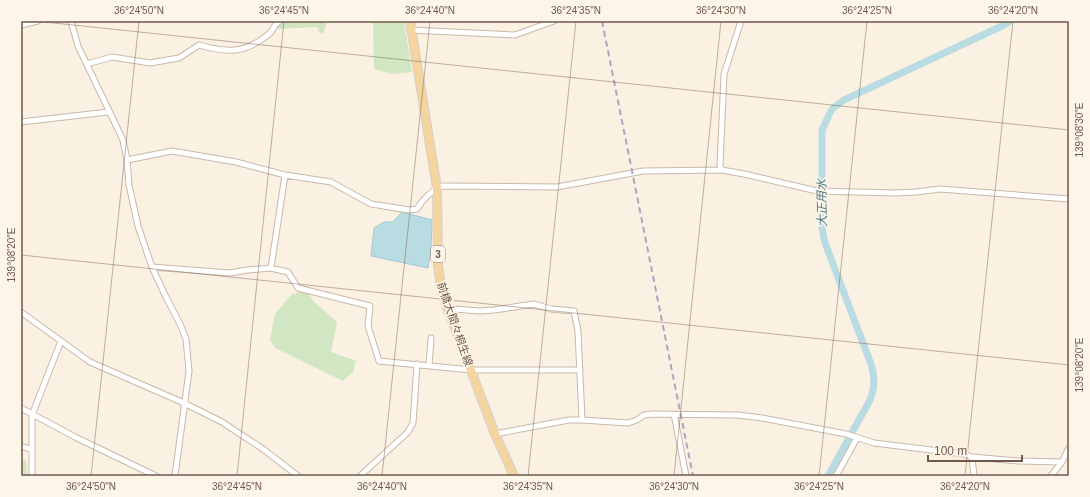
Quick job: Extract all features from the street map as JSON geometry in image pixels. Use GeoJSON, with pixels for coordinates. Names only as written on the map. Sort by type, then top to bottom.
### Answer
{"type":"FeatureCollection","features":[{"type":"Feature","properties":{"kind":"main road","name":"前橋大間々桐生線"},"geometry":{"type":"LineString","coordinates":[[410,21],[410,30],[437,188],[438,265],[441,287],[448,310],[495,434],[514,476]]}},
{"type":"Feature","properties":{"kind":"street"},"geometry":{"type":"LineString","coordinates":[[21,25],[38,21]]}},
{"type":"Feature","properties":{"kind":"street"},"geometry":{"type":"LineString","coordinates":[[71,21],[76,40],[108,112],[123,140],[127,160],[129,185],[138,226],[152,267],[186,339],[189,371],[174,476]]}},
{"type":"Feature","properties":{"kind":"street"},"geometry":{"type":"LineString","coordinates":[[87,64],[112,57],[150,63],[179,58],[199,44],[218,50],[240,50],[258,43],[271,32],[274,24],[280,21]]}},
{"type":"Feature","properties":{"kind":"street"},"geometry":{"type":"LineString","coordinates":[[410,30],[515,35],[554,21]]}},
{"type":"Feature","properties":{"kind":"street"},"geometry":{"type":"LineString","coordinates":[[722,170],[720,166],[724,74],[741,21]]}},
{"type":"Feature","properties":{"kind":"street"},"geometry":{"type":"LineString","coordinates":[[21,122],[108,112]]}},
{"type":"Feature","properties":{"kind":"street"},"geometry":{"type":"LineString","coordinates":[[127,160],[172,151],[236,162],[285,175],[331,182],[371,204],[409,210],[417,209],[422,202],[437,188],[443,186],[557,187],[643,171],[722,170],[817,191],[895,193],[940,189],[1069,199]]}},
{"type":"Feature","properties":{"kind":"street"},"geometry":{"type":"LineString","coordinates":[[271,268],[285,175]]}},
{"type":"Feature","properties":{"kind":"street"},"geometry":{"type":"LineString","coordinates":[[152,267],[230,273],[271,268],[288,272],[298,288],[370,306],[368,326],[379,361],[471,370],[580,370]]}},
{"type":"Feature","properties":{"kind":"street"},"geometry":{"type":"LineString","coordinates":[[448,310],[455,309],[480,311],[534,304],[551,309],[574,311],[578,331],[582,420]]}},
{"type":"Feature","properties":{"kind":"street"},"geometry":{"type":"LineString","coordinates":[[21,312],[90,362],[184,403],[222,422],[263,449],[298,476]]}},
{"type":"Feature","properties":{"kind":"street"},"geometry":{"type":"LineString","coordinates":[[429,366],[431,338]]}},
{"type":"Feature","properties":{"kind":"street"},"geometry":{"type":"LineString","coordinates":[[32,476],[32,415],[61,341]]}},
{"type":"Feature","properties":{"kind":"street"},"geometry":{"type":"LineString","coordinates":[[360,476],[408,432],[413,423],[417,364]]}},
{"type":"Feature","properties":{"kind":"street"},"geometry":{"type":"LineString","coordinates":[[21,408],[32,415],[156,476]]}},
{"type":"Feature","properties":{"kind":"street"},"geometry":{"type":"LineString","coordinates":[[495,434],[568,420],[628,423],[648,414],[749,416],[846,434],[874,443],[964,454],[972,457],[1019,461],[1062,462]]}},
{"type":"Feature","properties":{"kind":"street"},"geometry":{"type":"LineString","coordinates":[[674,414],[686,476]]}},
{"type":"Feature","properties":{"kind":"street"},"geometry":{"type":"LineString","coordinates":[[836,476],[856,438]]}},
{"type":"Feature","properties":{"kind":"street"},"geometry":{"type":"LineString","coordinates":[[21,446],[32,450]]}},
{"type":"Feature","properties":{"kind":"street"},"geometry":{"type":"LineString","coordinates":[[1050,476],[1062,462],[1069,448]]}},
{"type":"Feature","properties":{"kind":"street"},"geometry":{"type":"LineString","coordinates":[[972,457],[974,476]]}},
{"type":"Feature","properties":{"kind":"green space"},"geometry":{"type":"Polygon","coordinates":[[[284,21],[327,21],[323,34],[319,32],[317,27],[275,29],[277,25],[284,21]]]}},
{"type":"Feature","properties":{"kind":"green space"},"geometry":{"type":"Polygon","coordinates":[[[373,21],[404,21],[412,72],[392,74],[374,69],[373,21]]]}},
{"type":"Feature","properties":{"kind":"green space"},"geometry":{"type":"Polygon","coordinates":[[[307,291],[313,301],[337,322],[331,352],[356,361],[353,372],[343,381],[275,348],[270,340],[275,314],[292,294],[307,291]]]}},
{"type":"Feature","properties":{"kind":"green space"},"geometry":{"type":"Polygon","coordinates":[[[26,460],[27,476],[21,476],[21,461],[26,460]]]}},
{"type":"Feature","properties":{"kind":"water"},"geometry":{"type":"Polygon","coordinates":[[[402,212],[432,220],[431,250],[428,268],[371,256],[374,228],[384,222],[393,222],[402,212]]]}},
{"type":"Feature","properties":{"kind":"waterway","name":"大正用水"},"geometry":{"type":"LineString","coordinates":[[828,476],[870,400],[874,382],[871,364],[825,243],[822,228],[822,130],[833,108],[844,100],[1010,21]]}},
{"type":"Feature","properties":{"kind":"railway"},"geometry":{"type":"LineString","coordinates":[[602,21],[693,476]]}}]}
